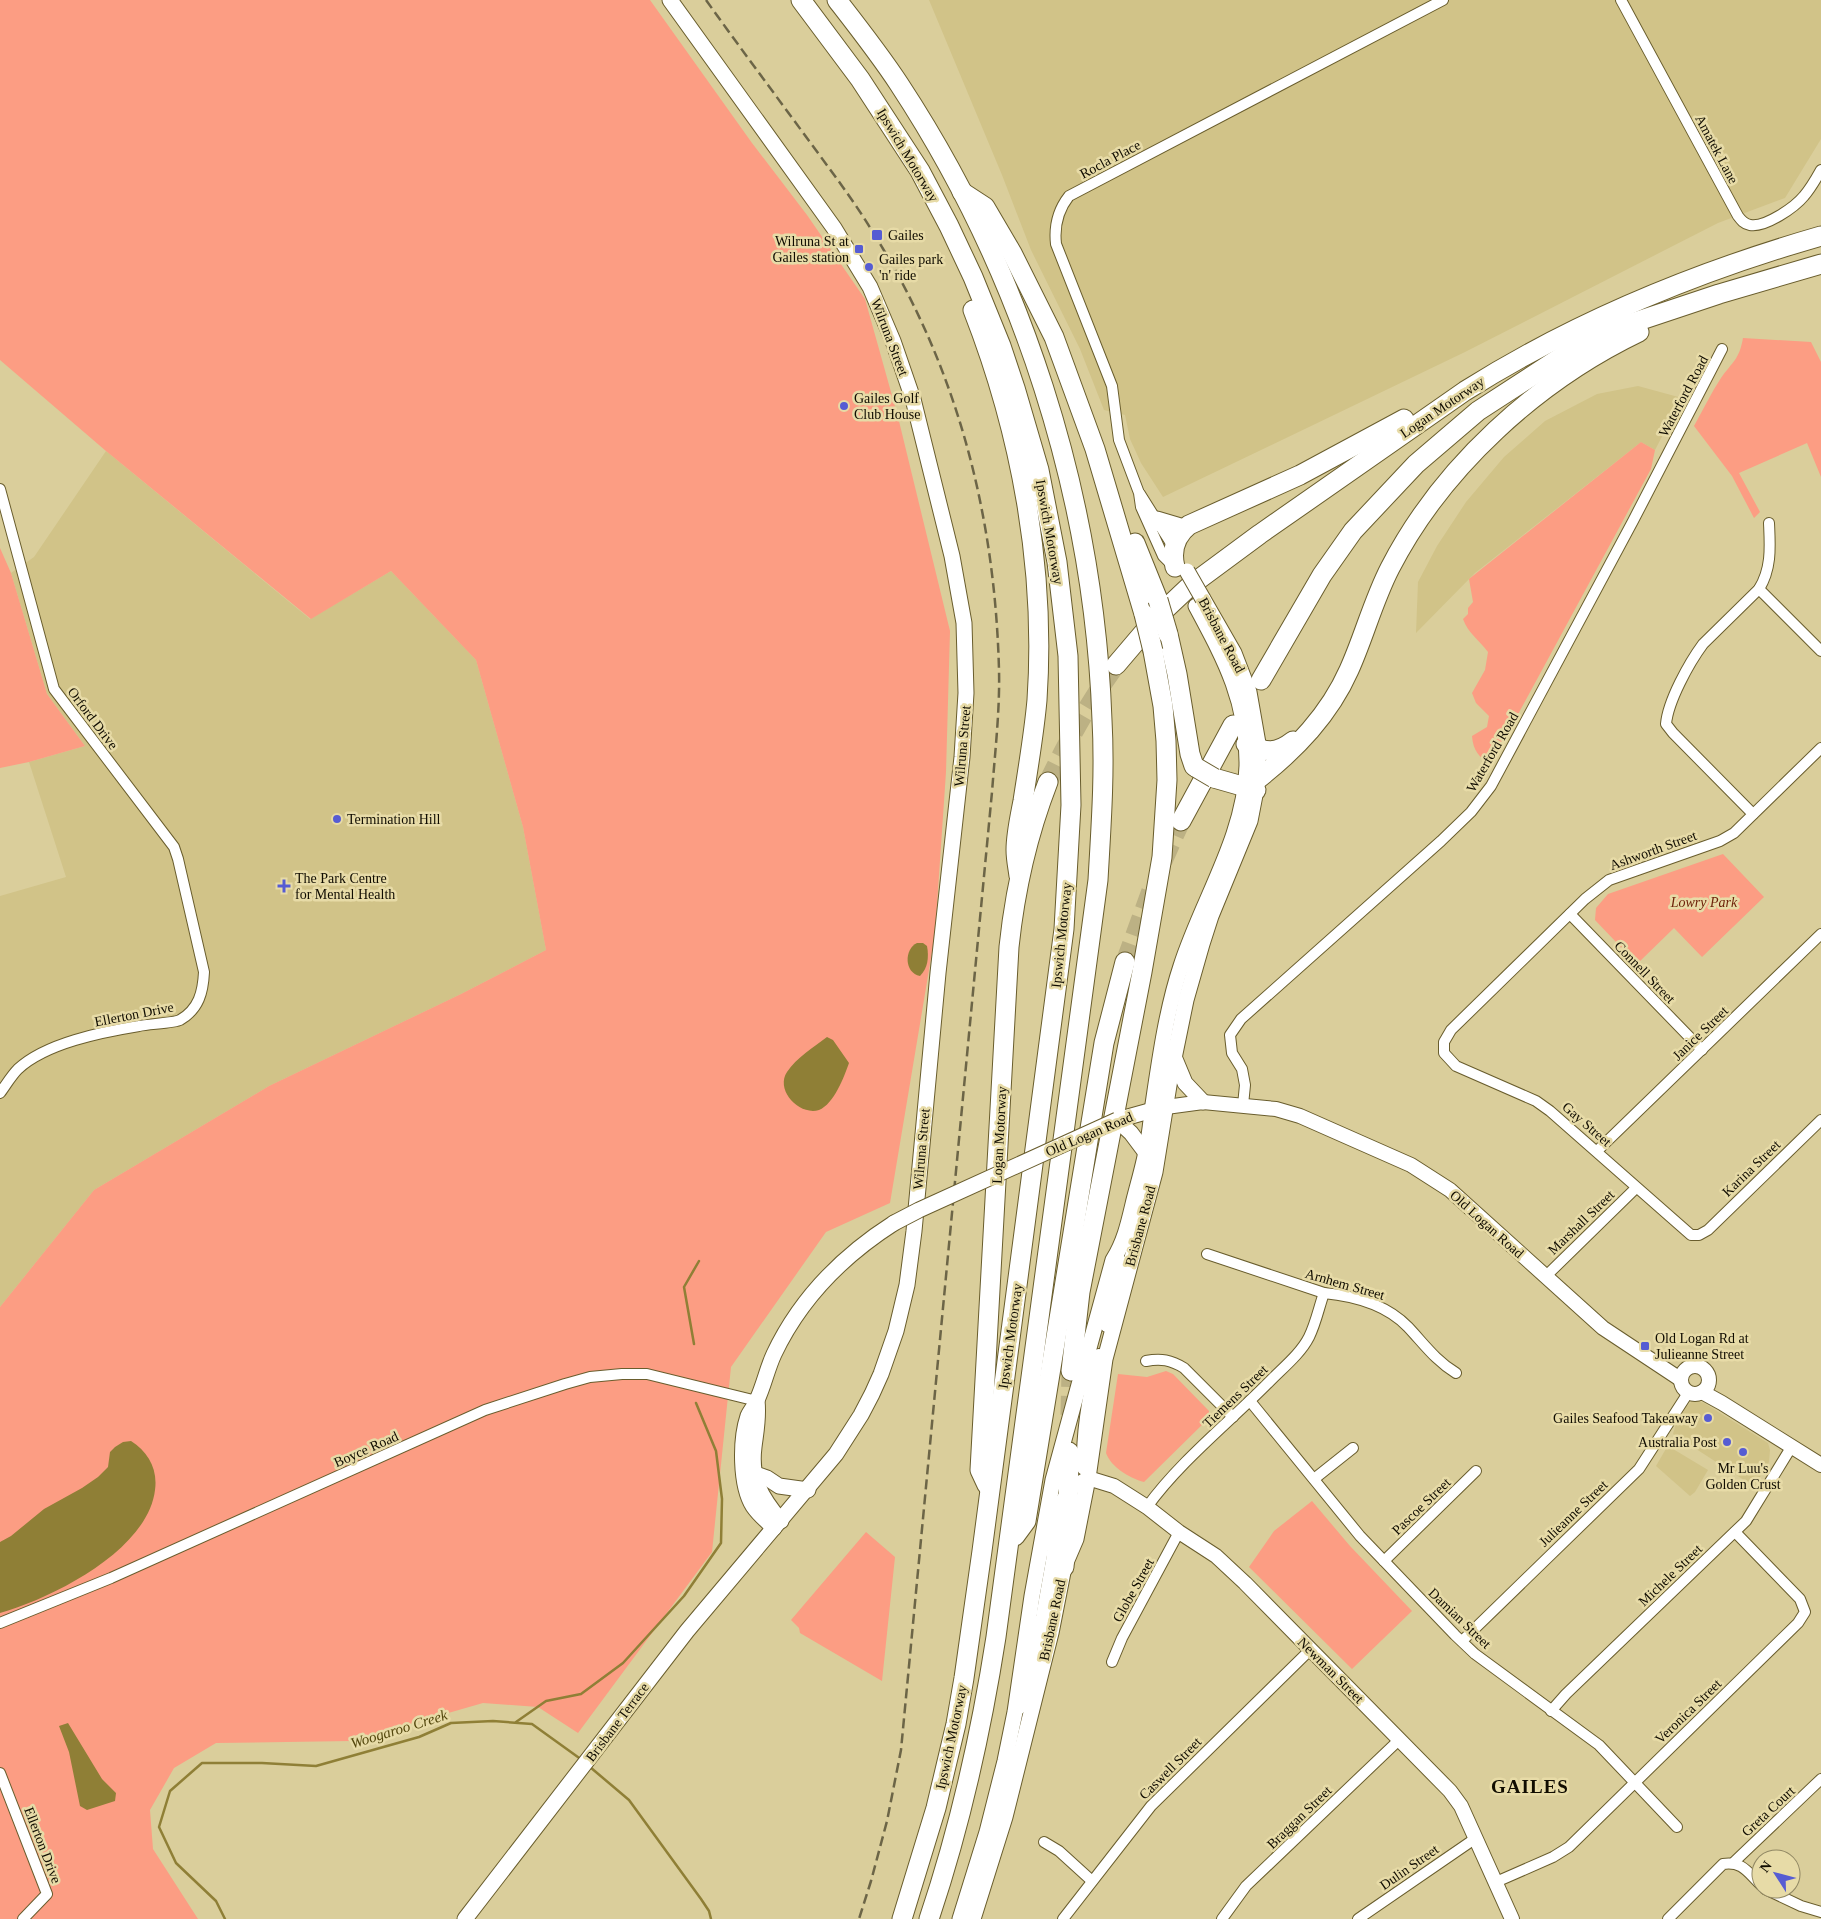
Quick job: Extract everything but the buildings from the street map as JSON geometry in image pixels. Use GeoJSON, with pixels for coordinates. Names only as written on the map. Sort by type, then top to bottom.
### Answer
{"type":"FeatureCollection","features":[{"type":"Feature","properties":{"kind":"highway","name":"Ipswich Motorway"},"geometry":{"type":"LineString","coordinates":[[801,0],[865,86],[920,171],[973,277],[1001,346],[1039,470],[1054,544],[1068,656],[1071,805],[1064,929],[964,1678],[956,1724],[936,1808],[902,1919]]}},
{"type":"Feature","properties":{"kind":"highway","name":"Ipswich Motorway"},"geometry":{"type":"LineString","coordinates":[[837,0],[898,83],[961,191],[988,247],[1025,333],[1054,422],[1078,520],[1088,574],[1098,661],[1102,719],[1098,880],[1009,1546],[977,1749],[957,1826],[929,1919]]}},
{"type":"Feature","properties":{"kind":"highway"},"geometry":{"type":"LineString","coordinates":[[920,171],[918,192],[963,287],[991,363],[1018,460],[1030,524],[1038,601],[1039,669],[1032,744],[1016,849],[1019,876]]}},
{"type":"Feature","properties":{"kind":"highway"},"geometry":{"type":"LineString","coordinates":[[961,191],[985,207],[1034,294],[1054,337],[1111,501],[1144,614],[1163,706],[1167,780],[1162,857],[1080,1292],[1071,1371]]}},
{"type":"Feature","properties":{"kind":"highway","name":"Logan Motorway"},"geometry":{"type":"LineString","coordinates":[[1116,666],[1156,618],[1204,574],[1465,391],[1501,368],[1550,341],[1635,301],[1748,259],[1821,236]]}},
{"type":"Feature","properties":{"kind":"highway","name":"Logan Motorway"},"geometry":{"type":"LineString","coordinates":[[1261,680],[1322,575],[1348,538],[1382,499],[1434,447],[1478,411],[1560,357],[1596,338],[1660,313],[1821,264]]}},
{"type":"Feature","properties":{"kind":"highway"},"geometry":{"type":"LineString","coordinates":[[1111,501],[1126,518],[1158,600],[1177,674],[1190,754],[1194,766],[1214,778],[1253,785],[1294,749],[1324,714],[1341,686],[1377,596],[1403,543],[1418,520],[1456,473],[1502,426],[1528,403],[1610,346],[1650,326],[1660,313]]}},
{"type":"Feature","properties":{"kind":"highway"},"geometry":{"type":"LineString","coordinates":[[1181,572],[1174,548],[1178,537],[1184,529],[1194,522],[1329,461],[1452,390],[1465,391]]}},
{"type":"Feature","properties":{"kind":"highway"},"geometry":{"type":"LineString","coordinates":[[1157,521],[1184,529]]}},
{"type":"Feature","properties":{"kind":"highway"},"geometry":{"type":"LineString","coordinates":[[1181,820],[1233,725]]}},
{"type":"Feature","properties":{"kind":"highway"},"geometry":{"type":"LineString","coordinates":[[1253,747],[1278,750],[1294,740],[1306,736]]}},
{"type":"Feature","properties":{"kind":"highway","name":"Logan Motorway"},"geometry":{"type":"LineString","coordinates":[[990,1491],[980,1470],[1010,947],[1019,876],[1031,830],[1048,782]]}},
{"type":"Feature","properties":{"kind":"highway"},"geometry":{"type":"LineString","coordinates":[[1009,1546],[1026,1521],[1099,1070],[1106,1033],[1125,962]]}},
{"type":"Feature","properties":{"kind":"highway"},"geometry":{"type":"LineString","coordinates":[[1064,1567],[1070,1490],[1070,1452]]}},
{"type":"Feature","properties":{"kind":"main road","name":"Wilruna Street"},"geometry":{"type":"LineString","coordinates":[[670,0],[834,228],[870,287],[894,341],[913,398],[952,556],[964,623],[966,693],[962,757],[907,1285],[894,1339],[872,1394],[850,1434],[808,1490],[777,1525]]}},
{"type":"Feature","properties":{"kind":"main road","name":"Brisbane Road"},"geometry":{"type":"LineString","coordinates":[[960,1919],[994,1809],[1015,1712],[1032,1596],[1054,1480],[1113,1260],[1122,1245],[1146,1153],[1175,1059],[1186,1000],[1202,944],[1250,821],[1253,785],[1253,747],[1232,676],[1199,603],[1181,572]]}},
{"type":"Feature","properties":{"kind":"main road","name":"Brisbane Road"},"geometry":{"type":"LineString","coordinates":[[973,1919],[1005,1817],[1051,1633],[1064,1567],[1076,1539],[1088,1478],[1105,1359],[1155,1172],[1167,1022],[1176,980],[1193,932],[1253,785]]}},
{"type":"Feature","properties":{"kind":"main road"},"geometry":{"type":"LineString","coordinates":[[1175,1059],[1185,1083],[1202,1102]]}},
{"type":"Feature","properties":{"kind":"main road","name":"Old Logan Road"},"geometry":{"type":"LineString","coordinates":[[777,1525],[753,1506],[749,1498],[744,1477],[743,1449],[748,1415],[757,1401],[775,1352],[800,1310],[831,1274],[853,1252],[894,1223],[928,1206],[1121,1121],[1159,1108]]}},
{"type":"Feature","properties":{"kind":"main road"},"geometry":{"type":"LineString","coordinates":[[1121,1121],[1146,1153]]}},
{"type":"Feature","properties":{"kind":"main road","name":"Old Logan Road"},"geometry":{"type":"LineString","coordinates":[[757,1401],[759,1417],[754,1449],[754,1473],[756,1483],[777,1525]]}},
{"type":"Feature","properties":{"kind":"main road"},"geometry":{"type":"LineString","coordinates":[[754,1473],[767,1478],[779,1486],[808,1490]]}},
{"type":"Feature","properties":{"kind":"main road","name":"Brisbane Terrace"},"geometry":{"type":"LineString","coordinates":[[465,1919],[698,1617],[777,1525]]}},
{"type":"Feature","properties":{"kind":"street","name":"Rocla Place"},"geometry":{"type":"LineString","coordinates":[[1181,572],[1163,556],[1141,507],[1139,493],[1120,440],[1112,386],[1056,244],[1054,228],[1062,205],[1069,196],[1443,0]]}},
{"type":"Feature","properties":{"kind":"street","name":"Amatek Lane"},"geometry":{"type":"LineString","coordinates":[[1621,0],[1738,216],[1744,222],[1753,225],[1762,223],[1794,206],[1807,192],[1821,170]]}},
{"type":"Feature","properties":{"kind":"street","name":"Waterford Road"},"geometry":{"type":"LineString","coordinates":[[1243,1105],[1245,1085],[1242,1069],[1232,1053],[1230,1035],[1240,1018],[1441,841],[1471,812],[1487,791],[1633,521],[1722,349]]}},
{"type":"Feature","properties":{"kind":"street","name":"Orford Drive"},"geometry":{"type":"LineString","coordinates":[[0,489],[54,689],[174,847],[178,859]]}},
{"type":"Feature","properties":{"kind":"street","name":"Rocla Place"},"geometry":{"type":"LineString","coordinates":[[1139,493],[1174,548]]}},
{"type":"Feature","properties":{"kind":"street"},"geometry":{"type":"LineString","coordinates":[[1753,814],[1666,724],[1667,710],[1696,654],[1703,644],[1759,589],[1766,577],[1770,562],[1769,523]]}},
{"type":"Feature","properties":{"kind":"street"},"geometry":{"type":"LineString","coordinates":[[1759,589],[1821,651]]}},
{"type":"Feature","properties":{"kind":"street","name":"Ashworth Street"},"geometry":{"type":"LineString","coordinates":[[1444,1052],[1444,1042],[1451,1030],[1585,899],[1609,880],[1720,840],[1734,833],[1821,748]]}},
{"type":"Feature","properties":{"kind":"street","name":"Ellerton Drive"},"geometry":{"type":"LineString","coordinates":[[0,1093],[17,1070],[32,1058],[48,1049],[120,1029],[178,1021],[197,1006],[204,986],[204,966],[178,859]]}},
{"type":"Feature","properties":{"kind":"street","name":"Connell Street"},"geometry":{"type":"LineString","coordinates":[[1570,914],[1702,1050]]}},
{"type":"Feature","properties":{"kind":"street","name":"Janice Street"},"geometry":{"type":"LineString","coordinates":[[1598,1151],[1821,934]]}},
{"type":"Feature","properties":{"kind":"street","name":"Gay Street"},"geometry":{"type":"LineString","coordinates":[[1444,1052],[1456,1066],[1536,1101],[1598,1151],[1680,1227],[1691,1235],[1699,1235]]}},
{"type":"Feature","properties":{"kind":"street","name":"Old Logan Road"},"geometry":{"type":"LineString","coordinates":[[1159,1108],[1202,1102],[1276,1109],[1300,1116],[1411,1165],[1450,1190],[1603,1328],[1656,1362],[1683,1374]]}},
{"type":"Feature","properties":{"kind":"street","name":"Karina Street"},"geometry":{"type":"LineString","coordinates":[[1699,1235],[1708,1230],[1821,1120]]}},
{"type":"Feature","properties":{"kind":"street","name":"Marshall Street"},"geometry":{"type":"LineString","coordinates":[[1546,1277],[1636,1188]]}},
{"type":"Feature","properties":{"kind":"street"},"geometry":{"type":"LineString","coordinates":[[1015,1712],[1023,1701],[1043,1617],[1053,1561],[1059,1506],[1070,1490],[1088,1478],[1084,1467],[1084,1451],[1090,1402],[1112,1303],[1122,1245]]}},
{"type":"Feature","properties":{"kind":"street","name":"Arnhem Street"},"geometry":{"type":"LineString","coordinates":[[1207,1254],[1324,1293],[1342,1294],[1375,1304],[1407,1326],[1443,1365],[1456,1372]]}},
{"type":"Feature","properties":{"kind":"street","name":"Tiemens Street"},"geometry":{"type":"LineString","coordinates":[[1147,1506],[1156,1494],[1287,1364],[1309,1338],[1324,1293]]}},
{"type":"Feature","properties":{"kind":"street"},"geometry":{"type":"LineString","coordinates":[[1146,1361],[1160,1358],[1174,1362],[1184,1368],[1233,1417]]}},
{"type":"Feature","properties":{"kind":"street"},"geometry":{"type":"LineString","coordinates":[[1700,1389],[1707,1372],[1700,1366],[1690,1366],[1683,1374],[1682,1386],[1700,1389],[1821,1465]]}},
{"type":"Feature","properties":{"kind":"street","name":"Boyce Road"},"geometry":{"type":"LineString","coordinates":[[0,1623],[111,1578],[485,1410],[565,1384],[590,1377],[647,1374],[757,1401]]}},
{"type":"Feature","properties":{"kind":"street","name":"Julieanne Street"},"geometry":{"type":"LineString","coordinates":[[1462,1641],[1639,1468],[1700,1389]]}},
{"type":"Feature","properties":{"kind":"street","name":"Damian Street"},"geometry":{"type":"LineString","coordinates":[[1250,1401],[1360,1536],[1475,1654],[1599,1745],[1677,1826]]}},
{"type":"Feature","properties":{"kind":"street","name":"Michele Street"},"geometry":{"type":"LineString","coordinates":[[1551,1711],[1566,1694],[1746,1521],[1792,1446]]}},
{"type":"Feature","properties":{"kind":"street"},"geometry":{"type":"LineString","coordinates":[[1314,1479],[1353,1448]]}},
{"type":"Feature","properties":{"kind":"street","name":"Pascoe Street"},"geometry":{"type":"LineString","coordinates":[[1384,1561],[1476,1471]]}},
{"type":"Feature","properties":{"kind":"street","name":"Newman Street"},"geometry":{"type":"LineString","coordinates":[[1088,1478],[1114,1486],[1147,1506],[1179,1532],[1216,1556],[1245,1582],[1450,1791],[1461,1806],[1512,1919]]}},
{"type":"Feature","properties":{"kind":"street","name":"Globe Street"},"geometry":{"type":"LineString","coordinates":[[1112,1662],[1122,1638],[1179,1532]]}},
{"type":"Feature","properties":{"kind":"street","name":"Veronica Street"},"geometry":{"type":"LineString","coordinates":[[1496,1882],[1553,1857],[1569,1847],[1798,1623],[1805,1612],[1800,1599],[1734,1532]]}},
{"type":"Feature","properties":{"kind":"street","name":"Caswell Street"},"geometry":{"type":"LineString","coordinates":[[1063,1919],[1151,1806],[1311,1650]]}},
{"type":"Feature","properties":{"kind":"street","name":"Braggan Street"},"geometry":{"type":"LineString","coordinates":[[1222,1919],[1246,1886],[1400,1739]]}},
{"type":"Feature","properties":{"kind":"street","name":"Ellerton Drive"},"geometry":{"type":"LineString","coordinates":[[0,1773],[47,1894],[22,1919]]}},
{"type":"Feature","properties":{"kind":"street","name":"Greta Court"},"geometry":{"type":"LineString","coordinates":[[1668,1919],[1723,1864],[1734,1862],[1821,1780]]}},
{"type":"Feature","properties":{"kind":"street","name":"Dulin Street"},"geometry":{"type":"LineString","coordinates":[[1358,1919],[1476,1838]]}},
{"type":"Feature","properties":{"kind":"street"},"geometry":{"type":"LineString","coordinates":[[1044,1842],[1059,1851],[1092,1880]]}},
{"type":"Feature","properties":{"kind":"street"},"geometry":{"type":"LineString","coordinates":[[1734,1862],[1751,1875]]}},
{"type":"Feature","properties":{"kind":"street"},"geometry":{"type":"LineString","coordinates":[[1786,1899],[1821,1912]]}},
{"type":"Feature","properties":{"kind":"shaded area"},"geometry":{"type":"Polygon","coordinates":[[[929,0],[1821,0],[1821,139],[1785,198],[1718,223],[1465,352],[1163,497],[1141,463],[1130,439],[1125,415],[1104,410],[1080,349],[1031,250],[929,0]]]}},
{"type":"Feature","properties":{"kind":"shaded area"},"geometry":{"type":"Polygon","coordinates":[[[1638,386],[1682,398],[1655,450],[1641,442],[1475,573],[1416,633],[1418,582],[1437,546],[1466,502],[1504,457],[1545,421],[1597,394],[1638,386]]]}},
{"type":"Feature","properties":{"kind":"shaded area","name":"The Park Centre for Mental Health"},"geometry":{"type":"Polygon","coordinates":[[[106,451],[310,619],[391,571],[476,660],[523,827],[546,950],[461,994],[269,1086],[94,1190],[0,1307],[0,896],[66,877],[29,762],[85,746],[47,694],[11,573],[34,557],[106,451]]]}},
{"type":"Feature","properties":{"kind":"shaded area"},"geometry":{"type":"Polygon","coordinates":[[[917,943],[923,943],[927,946],[928,950],[926,966],[920,976],[911,970],[908,961],[910,950],[917,943]]]}},
{"type":"Feature","properties":{"kind":"shaded area"},"geometry":{"type":"Polygon","coordinates":[[[827,1037],[833,1040],[849,1063],[834,1096],[824,1107],[811,1111],[804,1109],[791,1100],[784,1086],[784,1079],[795,1062],[827,1037]]]}},
{"type":"Feature","properties":{"kind":"shaded area"},"geometry":{"type":"Polygon","coordinates":[[[1698,1401],[1768,1443],[1770,1450],[1769,1462],[1757,1482],[1751,1483],[1744,1480],[1673,1434],[1676,1423],[1687,1406],[1691,1402],[1698,1401]]]}},
{"type":"Feature","properties":{"kind":"shaded area"},"geometry":{"type":"Polygon","coordinates":[[[131,1441],[147,1456],[153,1468],[156,1482],[149,1512],[135,1532],[117,1551],[95,1568],[70,1583],[46,1596],[0,1613],[0,1542],[11,1536],[44,1509],[98,1477],[108,1467],[110,1452],[123,1442],[131,1441]]]}},
{"type":"Feature","properties":{"kind":"shaded area"},"geometry":{"type":"Polygon","coordinates":[[[1667,1447],[1708,1470],[1695,1492],[1690,1496],[1656,1466],[1667,1447]]]}},
{"type":"Feature","properties":{"kind":"shaded area"},"geometry":{"type":"Polygon","coordinates":[[[68,1723],[102,1779],[116,1793],[115,1801],[87,1810],[80,1806],[69,1752],[59,1726],[68,1723]]]}},
{"type":"Feature","properties":{"kind":"green space"},"geometry":{"type":"Polygon","coordinates":[[[0,0],[650,0],[752,143],[807,215],[865,299],[898,417],[950,631],[946,772],[935,934],[890,1203],[826,1232],[731,1367],[712,1552],[578,1733],[538,1707],[483,1703],[351,1741],[216,1743],[174,1768],[150,1810],[153,1849],[198,1919],[0,1919],[0,1307],[94,1190],[269,1086],[461,994],[546,950],[523,827],[476,660],[391,571],[311,619],[106,451],[0,360],[0,0]]]}},
{"type":"Feature","properties":{"kind":"green space"},"geometry":{"type":"Polygon","coordinates":[[[1743,338],[1811,342],[1821,362],[1821,477],[1807,443],[1739,473],[1760,512],[1754,518],[1732,476],[1694,426],[1717,384],[1735,360],[1743,338]]]}},
{"type":"Feature","properties":{"kind":"green space"},"geometry":{"type":"Polygon","coordinates":[[[1641,442],[1655,450],[1651,469],[1491,764],[1477,753],[1472,736],[1487,727],[1489,716],[1476,703],[1472,693],[1485,670],[1488,652],[1463,619],[1468,614],[1468,608],[1473,602],[1469,579],[1641,442]]]}},
{"type":"Feature","properties":{"kind":"green space"},"geometry":{"type":"Polygon","coordinates":[[[0,548],[11,573],[47,694],[85,746],[0,768],[0,548]]]}},
{"type":"Feature","properties":{"kind":"green space","name":"Lowry Park"},"geometry":{"type":"Polygon","coordinates":[[[1723,854],[1764,897],[1702,957],[1674,928],[1637,964],[1595,920],[1596,908],[1608,894],[1723,854]]]}},
{"type":"Feature","properties":{"kind":"green space"},"geometry":{"type":"Polygon","coordinates":[[[1166,1371],[1173,1374],[1209,1411],[1209,1418],[1144,1482],[1132,1478],[1121,1471],[1112,1463],[1106,1453],[1118,1374],[1147,1377],[1166,1371]]]}},
{"type":"Feature","properties":{"kind":"green space"},"geometry":{"type":"Polygon","coordinates":[[[1312,1501],[1350,1546],[1412,1611],[1352,1669],[1249,1567],[1274,1531],[1312,1501]]]}},
{"type":"Feature","properties":{"kind":"green space"},"geometry":{"type":"Polygon","coordinates":[[[866,1532],[895,1557],[882,1681],[800,1633],[799,1628],[791,1620],[866,1532]]]}},
{"type":"Feature","properties":{"kind":"waterway"},"geometry":{"type":"LineString","coordinates":[[694,1344],[684,1287],[699,1261]]}},
{"type":"Feature","properties":{"kind":"waterway"},"geometry":{"type":"LineString","coordinates":[[516,1722],[546,1701],[581,1694],[623,1663],[684,1596],[721,1543],[722,1499],[716,1451],[696,1403]]}},
{"type":"Feature","properties":{"kind":"waterway","name":"Woogaroo Creek"},"geometry":{"type":"LineString","coordinates":[[225,1919],[216,1901],[176,1863],[159,1827],[170,1791],[202,1763],[262,1763],[316,1766],[419,1737],[451,1723],[493,1721],[532,1724],[582,1760]]}},
{"type":"Feature","properties":{"kind":"waterway","name":"Woogaroo Creek"},"geometry":{"type":"LineString","coordinates":[[590,1767],[629,1800],[701,1899],[709,1911],[711,1919]]}},
{"type":"Feature","properties":{"kind":"tunnel"},"geometry":{"type":"LineString","coordinates":[[1048,782],[1079,722],[1116,665]]}},
{"type":"Feature","properties":{"kind":"tunnel"},"geometry":{"type":"LineString","coordinates":[[1163,861],[1181,821]]}},
{"type":"Feature","properties":{"kind":"tunnel"},"geometry":{"type":"LineString","coordinates":[[1125,962],[1152,888]]}},
{"type":"Feature","properties":{"kind":"tunnel"},"geometry":{"type":"LineString","coordinates":[[1070,1415],[1071,1371]]}},
{"type":"Feature","properties":{"kind":"railway"},"geometry":{"type":"LineString","coordinates":[[706,0],[858,208],[903,285],[928,336],[949,389],[966,443],[980,499],[996,612],[999,685],[992,792],[901,1750],[887,1821],[859,1919]]}},
{"type":"Feature","properties":{"kind":"place","name":"Gailes"},"geometry":{"type":"Point","coordinates":[877,235]}},
{"type":"Feature","properties":{"kind":"place","name":"Wilruna St at Gailes station"},"geometry":{"type":"Point","coordinates":[859,249]}},
{"type":"Feature","properties":{"kind":"place","name":"Gailes park 'n' ride"},"geometry":{"type":"Point","coordinates":[869,267]}},
{"type":"Feature","properties":{"kind":"place","name":"Gailes Golf Club House"},"geometry":{"type":"Point","coordinates":[844,406]}},
{"type":"Feature","properties":{"kind":"place","name":"Termination Hill"},"geometry":{"type":"Point","coordinates":[337,819]}},
{"type":"Feature","properties":{"kind":"place","name":"The Park Centre for Mental Health"},"geometry":{"type":"Point","coordinates":[284,886]}},
{"type":"Feature","properties":{"kind":"place","name":"Old Logan Rd at Julieanne Street"},"geometry":{"type":"Point","coordinates":[1645,1346]}},
{"type":"Feature","properties":{"kind":"place","name":"Gailes Seafood Takeaway"},"geometry":{"type":"Point","coordinates":[1708,1418]}},
{"type":"Feature","properties":{"kind":"place","name":"Australia Post"},"geometry":{"type":"Point","coordinates":[1727,1442]}},
{"type":"Feature","properties":{"kind":"place","name":"Mr Luu's Golden Crust"},"geometry":{"type":"Point","coordinates":[1743,1452]}},
{"type":"Feature","properties":{"kind":"district","name":"GAILES"},"geometry":{"type":"Point","coordinates":[1530,1786]}}]}
